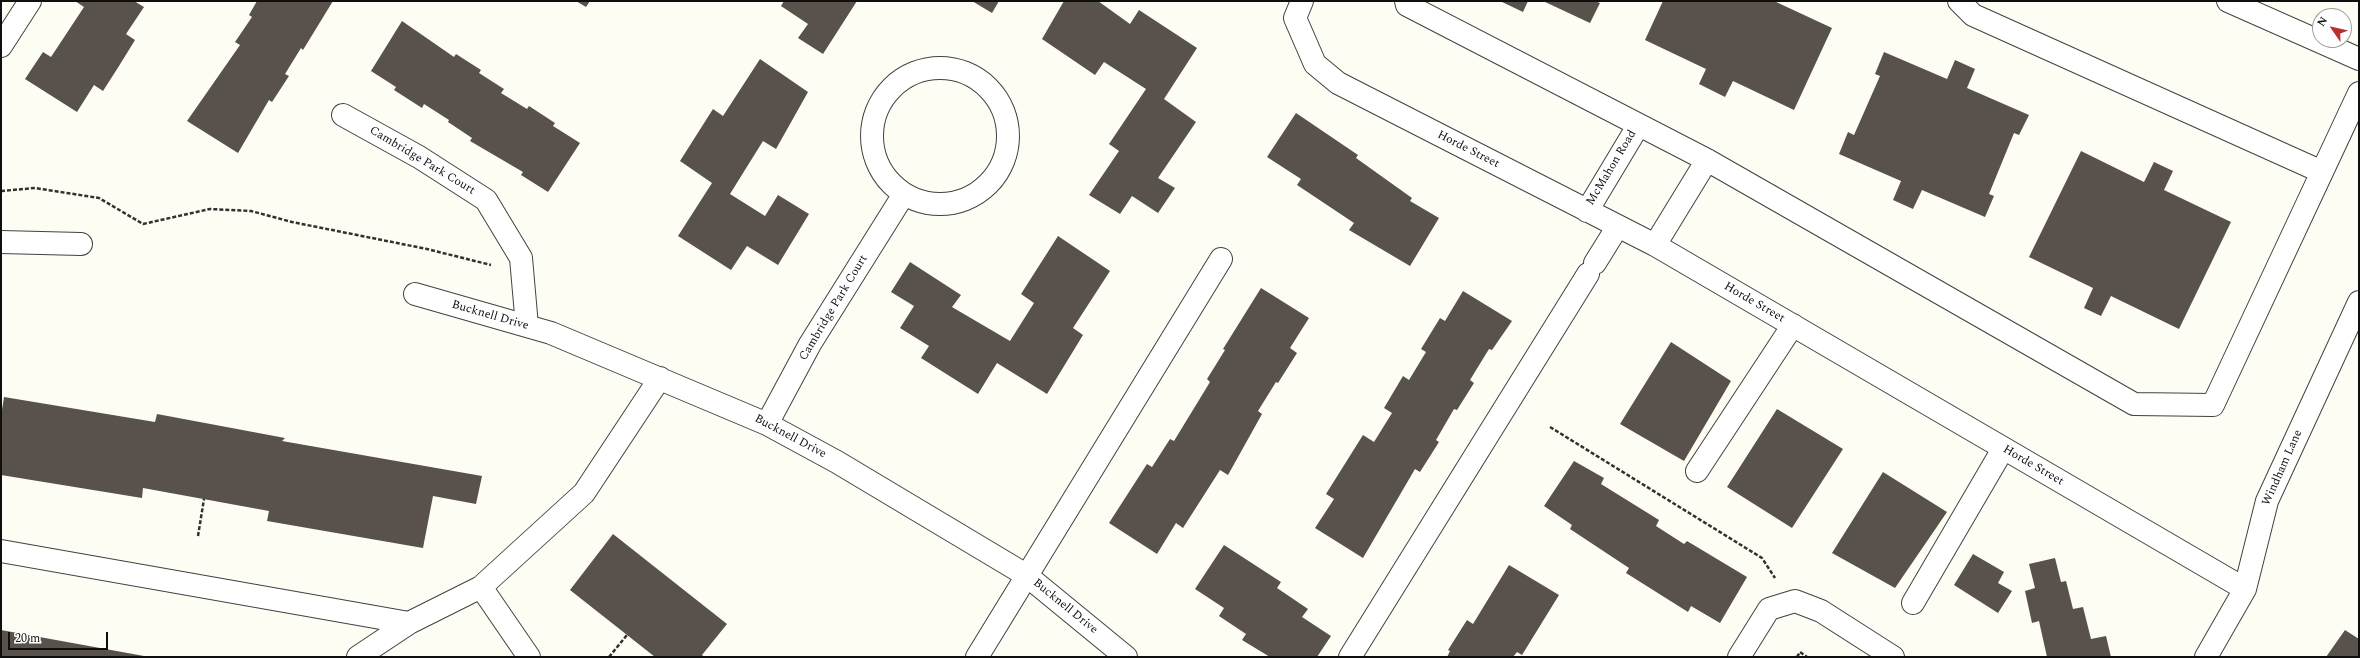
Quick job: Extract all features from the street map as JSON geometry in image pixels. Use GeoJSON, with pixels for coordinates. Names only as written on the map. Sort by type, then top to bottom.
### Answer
{"type":"FeatureCollection","features":[{"type":"Feature","properties":{"kind":"street"},"geometry":{"type":"LineString","coordinates":[[1,46],[30,1]]}},
{"type":"Feature","properties":{"kind":"street","name":"Horde Street"},"geometry":{"type":"LineString","coordinates":[[1302,1],[1295,18],[1316,64],[1338,83],[1655,245],[2245,589]]}},
{"type":"Feature","properties":{"kind":"street"},"geometry":{"type":"LineString","coordinates":[[1406,1],[1407,5],[1638,126],[1708,160],[2134,404],[2213,405],[2359,93]]}},
{"type":"Feature","properties":{"kind":"street"},"geometry":{"type":"LineString","coordinates":[[1959,1],[1973,15],[2322,172]]}},
{"type":"Feature","properties":{"kind":"street"},"geometry":{"type":"LineString","coordinates":[[2228,1],[2359,59]]}},
{"type":"Feature","properties":{"kind":"street"},"geometry":{"type":"LineString","coordinates":[[951,68],[976,78],[996,96],[1007,120],[1008,147],[998,172],[980,192],[956,202],[929,204],[904,194],[884,176],[873,152],[872,125],[882,99],[900,80],[925,69],[951,68]]}},
{"type":"Feature","properties":{"kind":"street","name":"Cambridge Park Court"},"geometry":{"type":"LineString","coordinates":[[343,115],[419,157],[486,200],[521,258],[527,326]]}},
{"type":"Feature","properties":{"kind":"street","name":"McMahon Road"},"geometry":{"type":"LineString","coordinates":[[1587,211],[1638,126]]}},
{"type":"Feature","properties":{"kind":"street"},"geometry":{"type":"LineString","coordinates":[[1655,245],[1708,160]]}},
{"type":"Feature","properties":{"kind":"street","name":"Cambridge Park Court"},"geometry":{"type":"LineString","coordinates":[[767,424],[810,344],[904,194]]}},
{"type":"Feature","properties":{"kind":"street"},"geometry":{"type":"LineString","coordinates":[[1350,657],[1618,226]]}},
{"type":"Feature","properties":{"kind":"street"},"geometry":{"type":"LineString","coordinates":[[1,242],[81,244]]}},
{"type":"Feature","properties":{"kind":"street"},"geometry":{"type":"LineString","coordinates":[[977,657],[1221,259]]}},
{"type":"Feature","properties":{"kind":"street","name":"Bucknell Drive"},"geometry":{"type":"LineString","coordinates":[[415,294],[551,333],[767,424],[837,462],[1026,575],[1126,657]]}},
{"type":"Feature","properties":{"kind":"street","name":"Windham Lane"},"geometry":{"type":"LineString","coordinates":[[2206,657],[2245,589],[2266,501],[2359,302]]}},
{"type":"Feature","properties":{"kind":"street"},"geometry":{"type":"LineString","coordinates":[[1697,472],[1793,325]]}},
{"type":"Feature","properties":{"kind":"street"},"geometry":{"type":"LineString","coordinates":[[358,657],[409,624],[481,587],[584,493],[660,378]]}},
{"type":"Feature","properties":{"kind":"street"},"geometry":{"type":"LineString","coordinates":[[1913,603],[2003,449]]}},
{"type":"Feature","properties":{"kind":"street"},"geometry":{"type":"LineString","coordinates":[[1,551],[409,624]]}},
{"type":"Feature","properties":{"kind":"street"},"geometry":{"type":"LineString","coordinates":[[481,587],[529,657]]}},
{"type":"Feature","properties":{"kind":"street"},"geometry":{"type":"LineString","coordinates":[[1739,657],[1769,609],[1795,601],[1821,611],[1893,657]]}},
{"type":"Feature","properties":{"kind":"path"},"geometry":{"type":"LineString","coordinates":[[1,191],[35,188],[99,198],[143,224],[210,209],[251,211],[292,222],[427,249],[522,274]]}},
{"type":"Feature","properties":{"kind":"path"},"geometry":{"type":"LineString","coordinates":[[1550,427],[1762,558],[1774,575],[1785,604]]}},
{"type":"Feature","properties":{"kind":"path"},"geometry":{"type":"LineString","coordinates":[[198,536],[204,499]]}},
{"type":"Feature","properties":{"kind":"path"},"geometry":{"type":"LineString","coordinates":[[609,657],[627,635]]}},
{"type":"Feature","properties":{"kind":"path"},"geometry":{"type":"LineString","coordinates":[[1797,657],[1800,652],[1807,657]]}},
{"type":"Feature","properties":{"kind":"building"},"geometry":{"type":"Polygon","coordinates":[[[75,1],[134,1],[144,7],[126,34],[135,40],[119,66],[103,91],[94,85],[77,112],[25,79],[43,52],[51,57],[84,7],[75,1]]]}},
{"type":"Feature","properties":{"kind":"building"},"geometry":{"type":"Polygon","coordinates":[[[257,1],[333,1],[303,50],[301,48],[285,74],[289,76],[272,102],[269,100],[238,153],[187,121],[240,45],[235,42],[252,17],[249,15],[257,1]]]}},
{"type":"Feature","properties":{"kind":"building"},"geometry":{"type":"Polygon","coordinates":[[[576,1],[590,1],[586,7],[576,1]]]}},
{"type":"Feature","properties":{"kind":"building"},"geometry":{"type":"Polygon","coordinates":[[[784,1],[857,1],[823,54],[798,38],[808,24],[781,6],[784,1]]]}},
{"type":"Feature","properties":{"kind":"building"},"geometry":{"type":"Polygon","coordinates":[[[972,1],[999,1],[992,13],[972,1]]]}},
{"type":"Feature","properties":{"kind":"building"},"geometry":{"type":"Polygon","coordinates":[[[1064,1],[1098,1],[1130,24],[1139,10],[1197,48],[1164,99],[1196,122],[1158,178],[1175,188],[1158,213],[1132,196],[1120,214],[1089,195],[1119,151],[1109,144],[1146,89],[1104,62],[1095,75],[1042,39],[1064,1]]]}},
{"type":"Feature","properties":{"kind":"building"},"geometry":{"type":"Polygon","coordinates":[[[1500,1],[1528,1],[1523,12],[1500,1]]]}},
{"type":"Feature","properties":{"kind":"building"},"geometry":{"type":"Polygon","coordinates":[[[1543,1],[1595,1],[1600,3],[1590,23],[1543,1]]]}},
{"type":"Feature","properties":{"kind":"building"},"geometry":{"type":"Polygon","coordinates":[[[1663,1],[1774,1],[1832,28],[1794,110],[1733,81],[1725,97],[1699,84],[1706,69],[1645,40],[1663,1]]]}},
{"type":"Feature","properties":{"kind":"building"},"geometry":{"type":"Polygon","coordinates":[[[402,21],[454,57],[456,54],[481,70],[479,73],[504,89],[501,93],[527,109],[529,106],[555,123],[553,126],[580,143],[548,192],[521,175],[523,172],[470,141],[472,138],[448,122],[449,120],[424,104],[422,108],[394,90],[396,87],[371,71],[402,21]]]}},
{"type":"Feature","properties":{"kind":"building"},"geometry":{"type":"Polygon","coordinates":[[[1884,52],[1947,79],[1955,60],[1975,69],[1967,88],[2029,115],[2019,135],[2014,133],[1989,194],[1994,196],[1985,217],[1922,190],[1913,209],[1893,200],[1901,181],[1839,154],[1848,132],[1854,135],[1880,76],[1875,74],[1884,52]]]}},
{"type":"Feature","properties":{"kind":"building"},"geometry":{"type":"Polygon","coordinates":[[[760,59],[808,92],[776,149],[763,141],[730,194],[765,216],[778,195],[809,214],[778,265],[747,246],[731,270],[678,236],[712,183],[680,161],[713,109],[723,116],[760,59]]]}},
{"type":"Feature","properties":{"kind":"building"},"geometry":{"type":"Polygon","coordinates":[[[1296,113],[1358,155],[1356,158],[1412,198],[1410,201],[1439,218],[1410,266],[1349,230],[1354,223],[1297,185],[1301,179],[1267,157],[1296,113]]]}},
{"type":"Feature","properties":{"kind":"building"},"geometry":{"type":"Polygon","coordinates":[[[2081,151],[2144,182],[2154,162],[2173,171],[2164,190],[2231,222],[2179,329],[2111,296],[2101,316],[2084,308],[2093,288],[2029,257],[2081,151]]]}},
{"type":"Feature","properties":{"kind":"building"},"geometry":{"type":"Polygon","coordinates":[[[1058,236],[1110,271],[1073,328],[1083,335],[1047,394],[997,363],[978,394],[921,358],[929,346],[900,328],[914,306],[891,292],[910,262],[961,295],[952,307],[1010,341],[1034,303],[1021,294],[1058,236]]]}},
{"type":"Feature","properties":{"kind":"building"},"geometry":{"type":"Polygon","coordinates":[[[1261,288],[1309,318],[1290,348],[1297,353],[1278,383],[1276,382],[1258,411],[1262,414],[1228,475],[1220,470],[1183,528],[1176,523],[1157,554],[1109,523],[1147,464],[1152,467],[1170,439],[1174,441],[1210,382],[1207,379],[1225,350],[1223,349],[1261,288]]]}},
{"type":"Feature","properties":{"kind":"building"},"geometry":{"type":"Polygon","coordinates":[[[1463,291],[1512,321],[1492,350],[1489,349],[1470,380],[1474,383],[1457,410],[1454,409],[1436,440],[1439,442],[1420,472],[1415,469],[1363,558],[1315,528],[1334,499],[1326,494],[1363,435],[1374,442],[1392,413],[1384,408],[1403,376],[1409,380],[1426,352],[1421,349],[1440,318],[1445,321],[1463,291]]]}},
{"type":"Feature","properties":{"kind":"building"},"geometry":{"type":"Polygon","coordinates":[[[1671,342],[1731,381],[1684,461],[1620,424],[1671,342]]]}},
{"type":"Feature","properties":{"kind":"building"},"geometry":{"type":"Polygon","coordinates":[[[4,397],[155,422],[157,414],[285,438],[282,441],[482,476],[476,504],[433,496],[423,548],[267,521],[269,511],[143,488],[142,498],[1,475],[1,416],[4,397]]]}},
{"type":"Feature","properties":{"kind":"building"},"geometry":{"type":"Polygon","coordinates":[[[1777,409],[1843,449],[1792,528],[1727,487],[1777,409]]]}},
{"type":"Feature","properties":{"kind":"building"},"geometry":{"type":"Polygon","coordinates":[[[1574,461],[1604,478],[1601,484],[1659,520],[1656,526],[1684,544],[1687,541],[1747,577],[1720,623],[1691,606],[1688,612],[1626,573],[1629,568],[1570,529],[1572,525],[1544,506],[1574,461]]]}},
{"type":"Feature","properties":{"kind":"building"},"geometry":{"type":"Polygon","coordinates":[[[1883,472],[1947,512],[1895,588],[1832,553],[1883,472]]]}},
{"type":"Feature","properties":{"kind":"building"},"geometry":{"type":"Polygon","coordinates":[[[613,534],[727,624],[702,655],[705,657],[655,657],[570,590],[613,534]]]}},
{"type":"Feature","properties":{"kind":"building"},"geometry":{"type":"Polygon","coordinates":[[[1224,545],[1281,582],[1277,588],[1308,609],[1302,617],[1331,636],[1317,657],[1270,657],[1242,640],[1246,634],[1219,616],[1224,608],[1195,589],[1224,545]]]}},
{"type":"Feature","properties":{"kind":"building"},"geometry":{"type":"Polygon","coordinates":[[[1973,554],[2004,572],[1998,583],[2012,591],[1998,613],[1954,585],[1973,554]]]}},
{"type":"Feature","properties":{"kind":"building"},"geometry":{"type":"Polygon","coordinates":[[[2055,558],[2061,582],[2066,581],[2073,609],[2083,607],[2091,639],[2106,636],[2111,657],[2047,657],[2039,621],[2032,623],[2025,591],[2035,588],[2029,564],[2055,558]]]}},
{"type":"Feature","properties":{"kind":"building"},"geometry":{"type":"Polygon","coordinates":[[[1509,565],[1559,595],[1522,655],[1517,652],[1513,657],[1447,657],[1450,651],[1448,650],[1467,620],[1473,624],[1509,565]]]}},
{"type":"Feature","properties":{"kind":"building"},"geometry":{"type":"Polygon","coordinates":[[[1,630],[144,656],[144,657],[1,657],[1,630]]]}},
{"type":"Feature","properties":{"kind":"building"},"geometry":{"type":"Polygon","coordinates":[[[2345,630],[2359,639],[2359,657],[2326,657],[2345,630]]]}}]}
